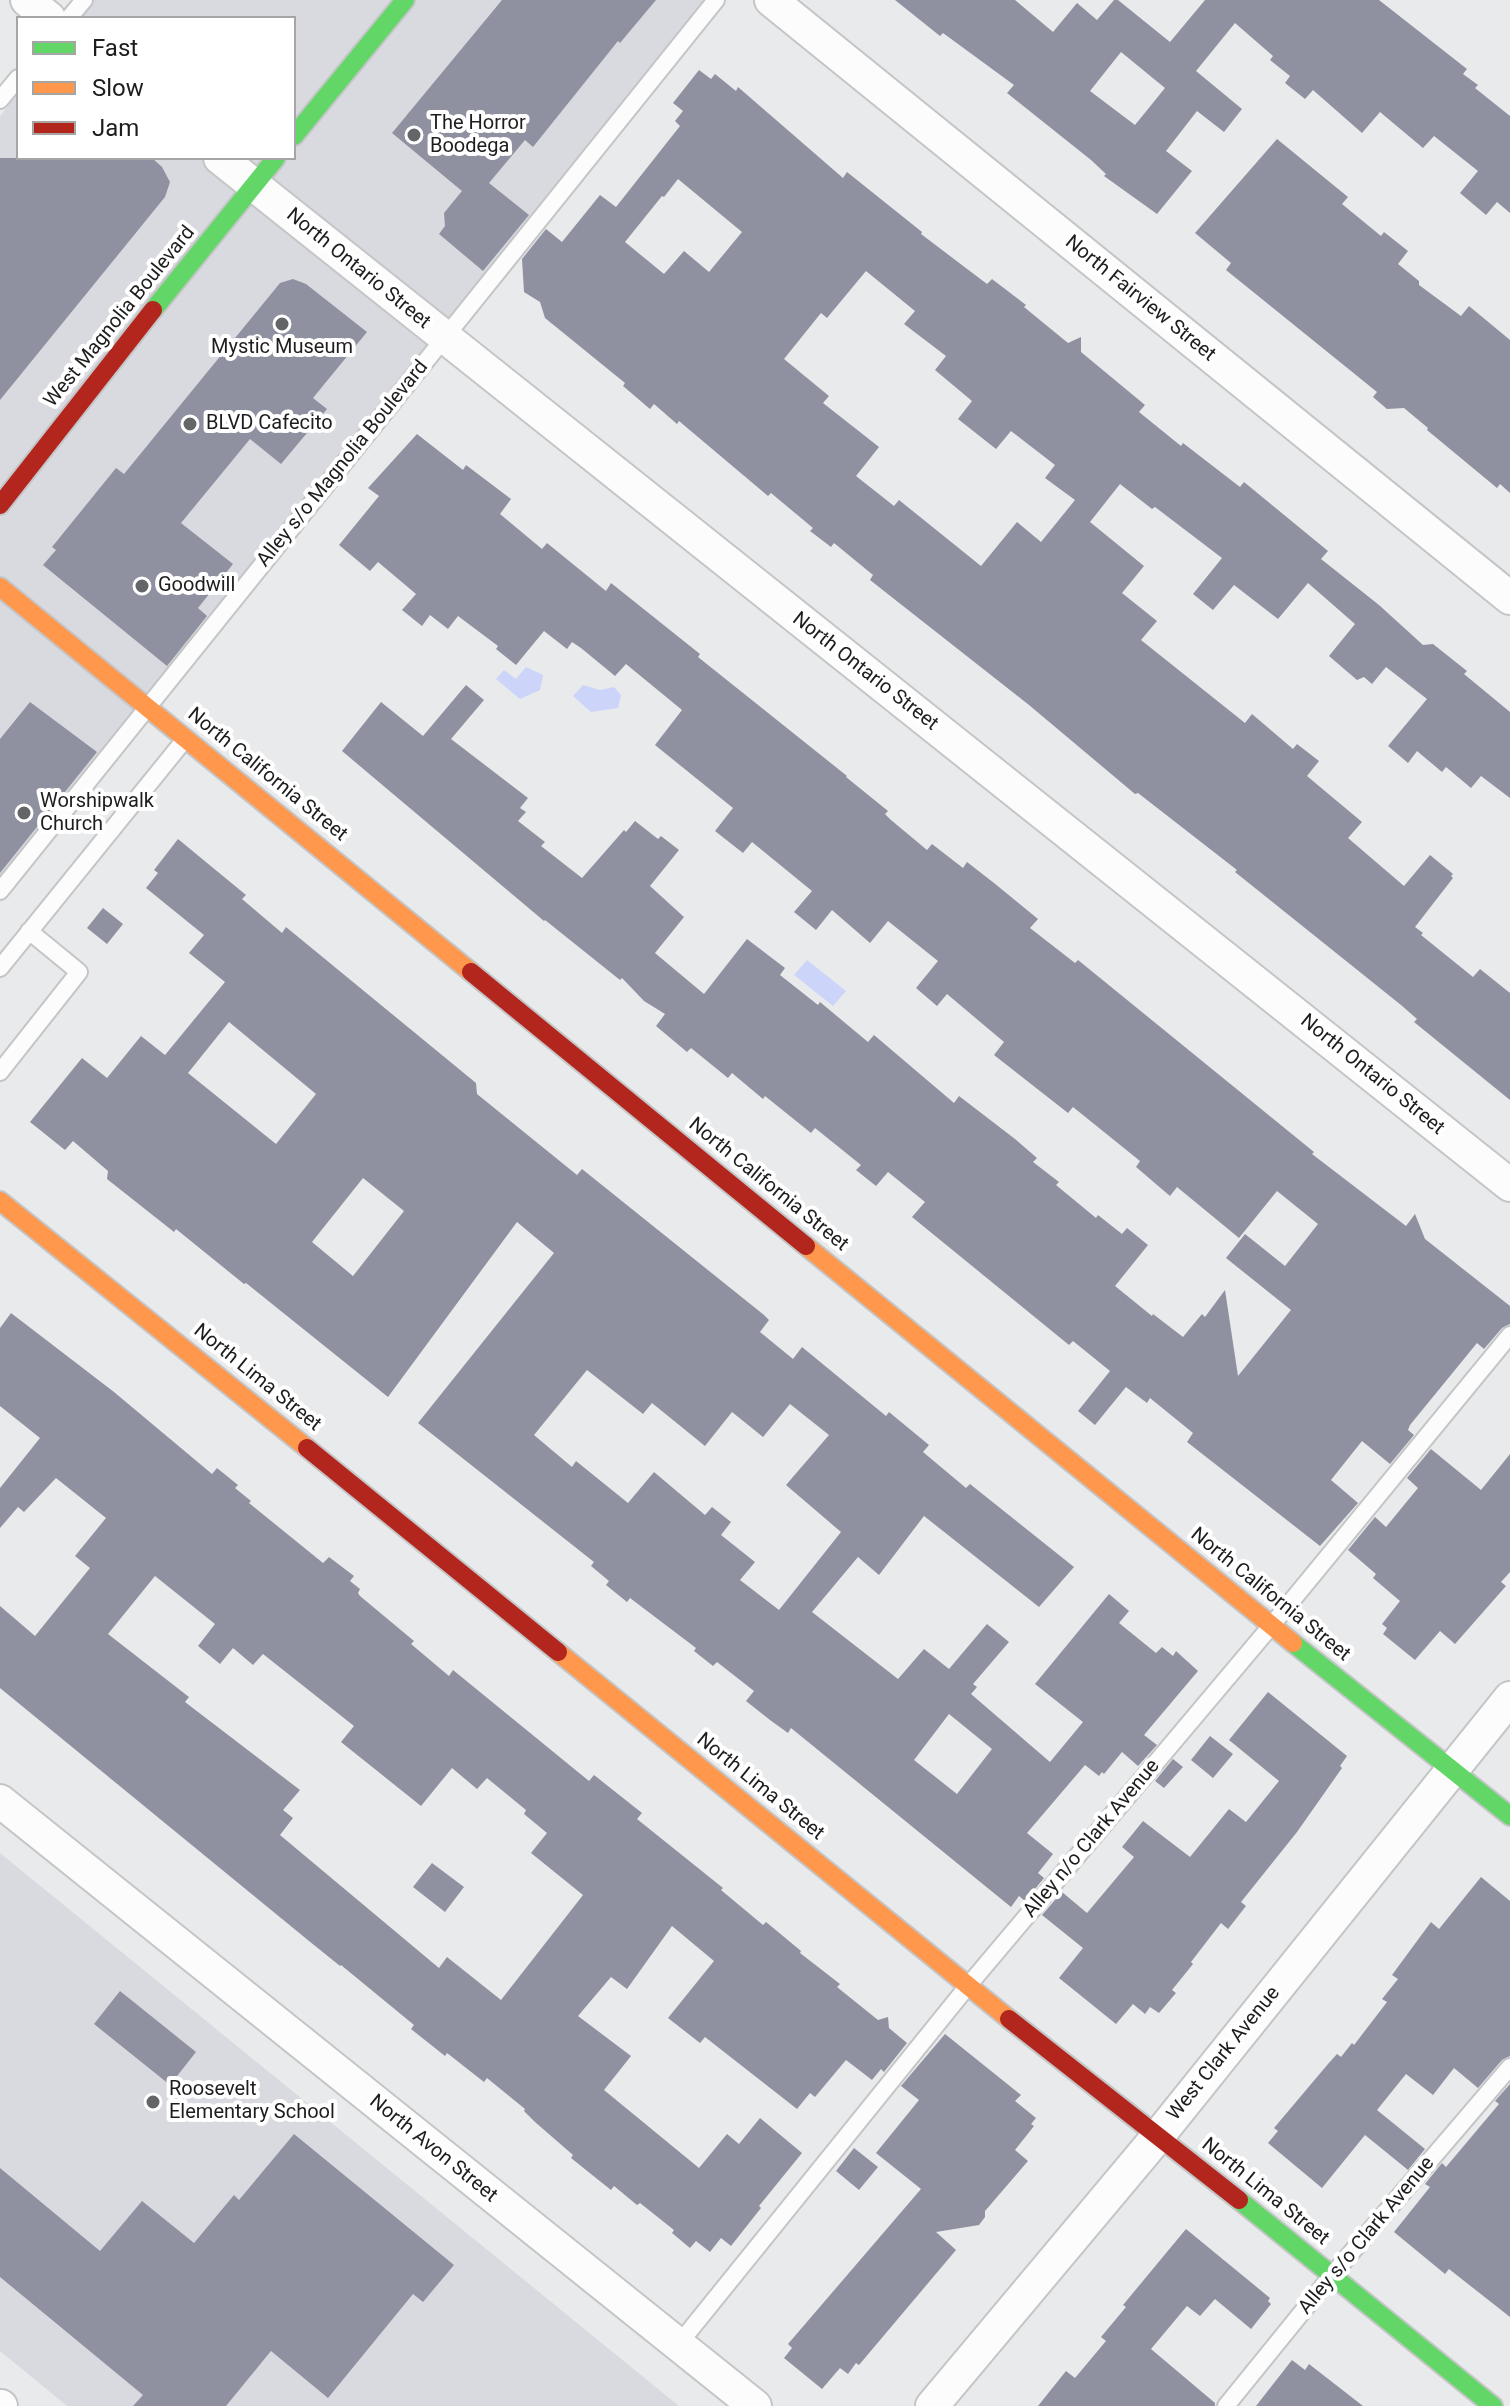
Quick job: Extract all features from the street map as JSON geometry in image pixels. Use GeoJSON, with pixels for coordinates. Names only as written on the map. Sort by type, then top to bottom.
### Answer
{"type":"FeatureCollection","features":[{"type":"Feature","properties":{"kind":"street"},"geometry":{"type":"LineString","coordinates":[[27,0],[47,16]]}},
{"type":"Feature","properties":{"kind":"street","name":"North Fairview Street"},"geometry":{"type":"LineString","coordinates":[[771,0],[1510,598]]}},
{"type":"Feature","properties":{"kind":"street"},"geometry":{"type":"LineString","coordinates":[[296,133],[401,1]]}},
{"type":"Feature","properties":{"kind":"street","name":"North Ontario Street"},"geometry":{"type":"LineString","coordinates":[[223,160],[1510,1185]]}},
{"type":"Feature","properties":{"kind":"street","name":"West Magnolia Boulevard"},"geometry":{"type":"LineString","coordinates":[[0,505],[274,160]]}},
{"type":"Feature","properties":{"kind":"street","name":"North California Street"},"geometry":{"type":"LineString","coordinates":[[0,587],[1271,1626],[1510,1816]]}},
{"type":"Feature","properties":{"kind":"street","name":"North Lima Street"},"geometry":{"type":"LineString","coordinates":[[0,1201],[423,1541],[967,1987],[1159,2135],[1493,2406]]}},
{"type":"Feature","properties":{"kind":"street","name":"West Clark Avenue"},"geometry":{"type":"LineString","coordinates":[[932,2406],[1159,2135],[1510,1698]]}},
{"type":"Feature","properties":{"kind":"street","name":"North Avon Street"},"geometry":{"type":"LineString","coordinates":[[0,1801],[755,2406]]}},
{"type":"Feature","properties":{"kind":"lane"},"geometry":{"type":"LineString","coordinates":[[71,16],[84,0]]}},
{"type":"Feature","properties":{"kind":"lane","name":"Alley s/o Magnolia Boulevard"},"geometry":{"type":"LineString","coordinates":[[0,891],[716,0]]}},
{"type":"Feature","properties":{"kind":"lane"},"geometry":{"type":"LineString","coordinates":[[0,100],[16,80]]}},
{"type":"Feature","properties":{"kind":"lane"},"geometry":{"type":"LineString","coordinates":[[0,968],[187,737]]}},
{"type":"Feature","properties":{"kind":"lane"},"geometry":{"type":"LineString","coordinates":[[0,1072],[79,972],[29,931]]}},
{"type":"Feature","properties":{"kind":"lane","name":"Alley n/o Clark Avenue"},"geometry":{"type":"LineString","coordinates":[[678,2345],[967,1987],[1271,1626],[1510,1335]]}},
{"type":"Feature","properties":{"kind":"lane","name":"Alley s/o Clark Avenue"},"geometry":{"type":"LineString","coordinates":[[1226,2406],[1333,2274],[1510,2067]]}},
{"type":"Feature","properties":{"kind":"shaded area"},"geometry":{"type":"Polygon","coordinates":[[[94,0],[716,0],[0,891],[0,116],[16,96],[16,160],[296,160],[296,16],[81,16],[94,0]]]}},
{"type":"Feature","properties":{"kind":"shaded area","name":"Roosevelt Elementary School"},"geometry":{"type":"Polygon","coordinates":[[[0,1853],[679,2406],[67,2406],[0,2351],[0,1853]]]}},
{"type":"Feature","properties":{"kind":"water"},"geometry":{"type":"Polygon","coordinates":[[[526,667],[543,675],[540,690],[520,699],[496,679],[504,670],[516,679],[526,667]]]}},
{"type":"Feature","properties":{"kind":"water"},"geometry":{"type":"Polygon","coordinates":[[[583,685],[600,690],[614,687],[621,695],[618,708],[591,712],[573,696],[583,685]]]}},
{"type":"Feature","properties":{"kind":"water"},"geometry":{"type":"Polygon","coordinates":[[[807,960],[846,991],[833,1006],[794,975],[807,960]]]}},
{"type":"Feature","properties":{"kind":"building"},"geometry":{"type":"Polygon","coordinates":[[[502,0],[656,0],[620,43],[618,41],[533,147],[525,140],[489,183],[529,215],[483,271],[439,234],[445,226],[444,213],[462,191],[392,133],[502,0]]]}},
{"type":"Feature","properties":{"kind":"building"},"geometry":{"type":"Polygon","coordinates":[[[895,0],[1015,0],[1053,32],[1077,3],[1097,20],[1114,0],[1118,0],[1170,42],[1205,0],[1379,0],[1467,69],[1463,74],[1478,85],[1475,88],[1510,116],[1510,213],[1497,202],[1486,215],[1460,193],[1478,171],[1434,136],[1423,148],[1380,112],[1362,133],[1313,90],[1305,99],[1285,83],[1290,76],[1270,60],[1273,56],[1235,23],[1196,71],[1242,109],[1224,132],[1197,111],[1166,151],[1192,171],[1157,214],[1104,176],[1106,174],[1091,160],[1007,93],[1014,85],[943,33],[940,36],[895,0]],[[1121,52],[1090,91],[1135,125],[1165,88],[1121,52]]]}},
{"type":"Feature","properties":{"kind":"building"},"geometry":{"type":"Polygon","coordinates":[[[699,70],[711,79],[715,74],[736,91],[738,87],[843,178],[847,172],[987,284],[992,279],[1068,343],[1081,337],[1081,352],[1145,405],[1139,412],[1240,487],[1244,482],[1328,551],[1321,559],[1423,645],[1433,644],[1467,671],[1464,674],[1510,712],[1510,798],[1481,776],[1471,788],[1446,767],[1442,772],[1417,751],[1408,763],[1388,746],[1427,699],[1386,667],[1372,684],[1364,677],[1357,680],[1329,656],[1355,624],[1308,583],[1278,619],[1234,585],[1213,610],[1193,594],[1222,558],[1155,507],[1152,509],[1120,484],[1090,522],[1144,566],[1122,593],[1157,621],[1141,640],[1245,723],[1252,714],[1293,749],[1297,744],[1319,761],[1307,776],[1362,822],[1348,838],[1404,886],[1430,855],[1453,874],[1415,927],[1473,977],[1480,969],[1510,993],[1510,1100],[1414,1022],[1417,1019],[1401,1005],[1235,872],[1237,870],[1138,793],[1135,794],[1029,705],[870,580],[873,575],[834,543],[831,547],[810,531],[813,528],[771,493],[768,496],[679,421],[677,424],[654,404],[650,409],[623,386],[625,383],[545,318],[540,302],[524,292],[522,259],[546,229],[562,242],[600,195],[616,207],[680,126],[675,121],[683,111],[673,103],[699,70]],[[678,179],[625,242],[664,274],[684,251],[709,272],[742,232],[678,179]],[[866,271],[827,318],[821,313],[784,359],[829,396],[823,403],[879,447],[856,476],[894,506],[899,500],[981,566],[1017,522],[1041,542],[1075,500],[1045,478],[1055,465],[1011,431],[996,449],[958,419],[972,401],[935,370],[946,356],[904,324],[915,311],[866,271]]]}},
{"type":"Feature","properties":{"kind":"building"},"geometry":{"type":"Polygon","coordinates":[[[1277,139],[1348,197],[1342,204],[1381,236],[1384,232],[1408,251],[1398,264],[1419,281],[1419,285],[1461,316],[1469,306],[1510,340],[1510,493],[1500,484],[1497,488],[1404,408],[1387,409],[1373,397],[1377,392],[1226,270],[1231,263],[1195,233],[1277,139]]]}},
{"type":"Feature","properties":{"kind":"building"},"geometry":{"type":"Polygon","coordinates":[[[0,158],[154,160],[170,182],[165,197],[0,400],[0,158]]]}},
{"type":"Feature","properties":{"kind":"building"},"geometry":{"type":"Polygon","coordinates":[[[293,279],[306,284],[367,332],[313,398],[327,409],[281,464],[250,439],[181,523],[233,564],[198,608],[207,616],[167,666],[43,565],[56,550],[52,547],[116,468],[124,474],[280,283],[293,279]]]}},
{"type":"Feature","properties":{"kind":"building"},"geometry":{"type":"Polygon","coordinates":[[[417,434],[463,470],[466,465],[511,499],[500,514],[542,549],[547,543],[606,591],[611,583],[847,776],[888,811],[885,814],[891,820],[927,850],[932,844],[963,868],[967,862],[994,883],[1038,919],[1030,928],[1075,963],[1078,960],[1314,1152],[1312,1154],[1406,1226],[1415,1214],[1425,1239],[1510,1306],[1510,1324],[1502,1328],[1484,1349],[1477,1343],[1410,1425],[1408,1430],[1414,1435],[1390,1464],[1362,1441],[1331,1480],[1358,1503],[1320,1546],[1187,1442],[1193,1433],[1150,1398],[1147,1403],[1126,1387],[1095,1425],[1078,1411],[1110,1371],[1073,1341],[1069,1345],[912,1217],[925,1202],[888,1172],[876,1186],[856,1170],[861,1165],[815,1128],[811,1133],[732,1073],[728,1078],[691,1048],[687,1052],[656,1026],[665,1014],[644,1001],[622,978],[620,980],[544,921],[342,751],[381,702],[423,736],[466,685],[484,700],[451,739],[528,798],[520,808],[526,812],[518,821],[545,842],[541,846],[582,878],[635,821],[679,850],[650,886],[684,917],[655,953],[704,994],[747,939],[785,968],[780,975],[818,1005],[820,1002],[868,1042],[874,1035],[954,1103],[959,1096],[1015,1139],[1037,1158],[1033,1162],[1059,1182],[1056,1185],[1096,1218],[1098,1215],[1122,1234],[1127,1228],[1148,1245],[1115,1286],[1152,1316],[1183,1337],[1202,1314],[1205,1317],[1225,1290],[1238,1376],[1291,1310],[1226,1258],[1245,1234],[1285,1266],[1318,1224],[1277,1191],[1239,1238],[1177,1187],[1170,1196],[1136,1167],[1140,1161],[1073,1107],[1068,1113],[994,1055],[1004,1042],[947,994],[937,1006],[916,988],[938,961],[888,921],[870,943],[832,910],[816,930],[794,912],[812,891],[752,842],[743,853],[715,831],[733,808],[655,745],[682,710],[626,664],[615,676],[572,642],[567,649],[544,631],[516,665],[496,649],[498,646],[458,616],[448,629],[430,615],[422,626],[402,610],[416,594],[378,562],[370,571],[339,545],[379,496],[368,488],[417,434]]]}},
{"type":"Feature","properties":{"kind":"building","name":"Worshipwalk Church"},"geometry":{"type":"Polygon","coordinates":[[[30,702],[97,752],[0,873],[0,739],[30,702]]]}},
{"type":"Feature","properties":{"kind":"building"},"geometry":{"type":"Polygon","coordinates":[[[178,839],[246,895],[242,899],[282,933],[286,927],[476,1083],[477,1094],[577,1175],[582,1169],[764,1315],[769,1320],[760,1332],[793,1359],[802,1347],[886,1416],[889,1412],[929,1445],[923,1452],[966,1488],[970,1484],[1074,1567],[1039,1607],[924,1516],[879,1575],[858,1557],[812,1612],[898,1679],[924,1649],[949,1669],[987,1624],[1009,1642],[973,1684],[977,1687],[971,1694],[1050,1762],[1083,1722],[1035,1684],[1109,1594],[1129,1611],[1119,1623],[1156,1653],[1162,1647],[1173,1656],[1176,1651],[1198,1671],[1144,1735],[1157,1745],[1138,1766],[1122,1752],[1099,1776],[1085,1765],[1027,1833],[1053,1854],[1038,1873],[1044,1878],[1025,1901],[1019,1896],[1011,1907],[791,1728],[788,1733],[770,1720],[746,1701],[754,1691],[717,1662],[713,1666],[694,1651],[696,1648],[630,1598],[627,1602],[606,1585],[609,1581],[591,1566],[594,1562],[418,1423],[554,1253],[517,1222],[388,1397],[246,1283],[107,1179],[108,1171],[73,1141],[65,1150],[30,1122],[82,1058],[107,1078],[141,1036],[165,1055],[225,982],[189,953],[204,935],[146,888],[158,873],[154,870],[178,839]],[[229,1022],[188,1073],[276,1144],[316,1094],[229,1022]],[[363,1178],[312,1242],[353,1276],[404,1211],[363,1178]],[[587,1370],[534,1435],[572,1467],[576,1461],[628,1503],[654,1472],[705,1515],[712,1507],[731,1522],[721,1535],[755,1562],[740,1580],[779,1610],[841,1532],[786,1485],[829,1435],[790,1404],[763,1437],[732,1412],[705,1446],[652,1403],[643,1414],[587,1370]],[[949,1714],[914,1760],[957,1794],[992,1749],[949,1714]]]}},
{"type":"Feature","properties":{"kind":"building"},"geometry":{"type":"Polygon","coordinates":[[[103,908],[123,924],[107,944],[87,928],[103,908]]]}},
{"type":"Feature","properties":{"kind":"building"},"geometry":{"type":"Polygon","coordinates":[[[11,1313],[114,1392],[212,1474],[217,1468],[238,1485],[235,1488],[251,1501],[249,1503],[323,1563],[329,1557],[354,1576],[350,1581],[360,1589],[360,1596],[414,1641],[411,1644],[449,1676],[453,1670],[589,1781],[594,1775],[642,1813],[637,1819],[723,1888],[721,1890],[763,1925],[766,1922],[801,1951],[840,1984],[837,1987],[878,2020],[888,2017],[889,2028],[907,2043],[884,2072],[881,2069],[872,2080],[846,2060],[815,2097],[810,2093],[797,2109],[705,2037],[700,2043],[668,2018],[714,1961],[672,1926],[627,1989],[611,1977],[578,2016],[631,2056],[604,2090],[699,2168],[727,2134],[739,2144],[760,2118],[802,2153],[731,2246],[721,2238],[710,2252],[696,2241],[690,2248],[672,2233],[674,2230],[640,2203],[637,2205],[614,2186],[611,2190],[571,2158],[573,2155],[535,2122],[525,2109],[487,2078],[484,2082],[411,2029],[414,2025],[0,1688],[0,1606],[35,1636],[90,1568],[75,1556],[106,1518],[56,1478],[24,1512],[18,1507],[0,1528],[0,1488],[40,1438],[0,1406],[0,1328],[11,1313]],[[155,1576],[108,1634],[189,1697],[185,1702],[300,1790],[283,1810],[293,1818],[280,1835],[439,1968],[447,1957],[501,2000],[583,1895],[531,1853],[547,1833],[524,1814],[526,1810],[487,1778],[477,1789],[452,1768],[421,1806],[341,1742],[354,1726],[263,1654],[253,1665],[233,1648],[220,1664],[198,1646],[215,1624],[155,1576]]]}},
{"type":"Feature","properties":{"kind":"building"},"geometry":{"type":"Polygon","coordinates":[[[1431,1449],[1481,1490],[1510,1454],[1510,1572],[1501,1582],[1506,1586],[1455,1644],[1440,1631],[1415,1660],[1383,1634],[1387,1628],[1382,1624],[1400,1601],[1373,1578],[1376,1574],[1348,1550],[1375,1517],[1386,1527],[1418,1488],[1407,1478],[1431,1449]]]}},
{"type":"Feature","properties":{"kind":"building"},"geometry":{"type":"Polygon","coordinates":[[[1268,1692],[1347,1756],[1340,1766],[1342,1768],[1297,1832],[1241,1902],[1246,1906],[1228,1929],[1221,1923],[1172,1990],[1176,1993],[1159,2013],[1150,2007],[1145,2014],[1133,2004],[1116,2024],[1059,1978],[1083,1948],[1042,1915],[1062,1892],[1087,1913],[1134,1857],[1122,1847],[1143,1821],[1190,1857],[1229,1809],[1246,1822],[1279,1781],[1229,1740],[1268,1692]]]}},
{"type":"Feature","properties":{"kind":"building"},"geometry":{"type":"Polygon","coordinates":[[[1210,1736],[1233,1754],[1213,1778],[1191,1760],[1210,1736]]]}},
{"type":"Feature","properties":{"kind":"building"},"geometry":{"type":"Polygon","coordinates":[[[1173,1759],[1183,1767],[1164,1788],[1155,1781],[1173,1759]]]}},
{"type":"Feature","properties":{"kind":"building"},"geometry":{"type":"Polygon","coordinates":[[[432,1863],[464,1887],[445,1912],[413,1887],[432,1863]]]}},
{"type":"Feature","properties":{"kind":"building"},"geometry":{"type":"Polygon","coordinates":[[[1481,1877],[1510,1901],[1510,2056],[1502,2060],[1478,2088],[1454,2068],[1433,2095],[1406,2074],[1377,2110],[1425,2149],[1408,2170],[1365,2135],[1322,2188],[1268,2143],[1278,2131],[1274,2128],[1337,2054],[1341,2057],[1352,2043],[1354,2045],[1387,2002],[1382,1999],[1398,1979],[1392,1975],[1431,1922],[1439,1929],[1481,1877]]]}},
{"type":"Feature","properties":{"kind":"building"},"geometry":{"type":"Polygon","coordinates":[[[120,1991],[196,2052],[170,2085],[94,2024],[120,1991]]]}},
{"type":"Feature","properties":{"kind":"building"},"geometry":{"type":"Polygon","coordinates":[[[945,2034],[1021,2095],[1015,2101],[1036,2118],[1031,2124],[1034,2126],[1015,2150],[1028,2161],[985,2211],[979,2225],[936,2232],[956,2250],[859,2365],[856,2363],[848,2374],[840,2368],[822,2389],[784,2358],[792,2348],[788,2344],[921,2189],[876,2153],[919,2100],[901,2086],[945,2034]]]}},
{"type":"Feature","properties":{"kind":"building"},"geometry":{"type":"Polygon","coordinates":[[[1510,2084],[1510,2317],[1449,2269],[1445,2274],[1394,2232],[1430,2187],[1425,2184],[1442,2163],[1446,2167],[1499,2104],[1495,2101],[1510,2084]]]}},
{"type":"Feature","properties":{"kind":"building"},"geometry":{"type":"Polygon","coordinates":[[[294,2134],[454,2265],[423,2302],[413,2294],[328,2398],[271,2351],[226,2406],[133,2406],[143,2395],[0,2277],[0,2168],[100,2251],[142,2201],[194,2243],[234,2195],[239,2200],[294,2134]]]}},
{"type":"Feature","properties":{"kind":"building"},"geometry":{"type":"Polygon","coordinates":[[[854,2148],[878,2167],[859,2190],[836,2171],[854,2148]]]}},
{"type":"Feature","properties":{"kind":"building"},"geometry":{"type":"Polygon","coordinates":[[[1186,2229],[1270,2298],[1268,2301],[1271,2304],[1251,2329],[1215,2299],[1200,2316],[1187,2306],[1151,2349],[1215,2406],[1038,2406],[1066,2371],[1075,2378],[1106,2341],[1101,2337],[1126,2307],[1123,2305],[1186,2229]]]}},
{"type":"Feature","properties":{"kind":"building"},"geometry":{"type":"Polygon","coordinates":[[[1292,2360],[1305,2370],[1309,2364],[1363,2406],[1256,2406],[1292,2360]]]}},
{"type":"Feature","properties":{"kind":"traffic: fast"},"geometry":{"type":"LineString","coordinates":[[296,134],[405,0]]}},
{"type":"Feature","properties":{"kind":"traffic: fast"},"geometry":{"type":"LineString","coordinates":[[153,310],[274,160]]}},
{"type":"Feature","properties":{"kind":"traffic: fast"},"geometry":{"type":"LineString","coordinates":[[1293,1643],[1510,1816]]}},
{"type":"Feature","properties":{"kind":"traffic: fast"},"geometry":{"type":"LineString","coordinates":[[1239,2200],[1493,2406]]}},
{"type":"Feature","properties":{"kind":"traffic: slow"},"geometry":{"type":"LineString","coordinates":[[0,587],[471,972]]}},
{"type":"Feature","properties":{"kind":"traffic: slow"},"geometry":{"type":"LineString","coordinates":[[0,1201],[307,1448]]}},
{"type":"Feature","properties":{"kind":"traffic: slow"},"geometry":{"type":"LineString","coordinates":[[806,1246],[1293,1643]]}},
{"type":"Feature","properties":{"kind":"traffic: slow"},"geometry":{"type":"LineString","coordinates":[[558,1652],[1009,2019]]}},
{"type":"Feature","properties":{"kind":"traffic: jam"},"geometry":{"type":"LineString","coordinates":[[0,505],[153,310]]}},
{"type":"Feature","properties":{"kind":"traffic: jam"},"geometry":{"type":"LineString","coordinates":[[471,972],[806,1246]]}},
{"type":"Feature","properties":{"kind":"traffic: jam"},"geometry":{"type":"LineString","coordinates":[[307,1448],[558,1652]]}},
{"type":"Feature","properties":{"kind":"traffic: jam"},"geometry":{"type":"LineString","coordinates":[[1009,2019],[1239,2200]]}},
{"type":"Feature","properties":{"kind":"place","name":"The Horror Boodega"},"geometry":{"type":"Point","coordinates":[414,135]}},
{"type":"Feature","properties":{"kind":"place","name":"Mystic Museum"},"geometry":{"type":"Point","coordinates":[282,324]}},
{"type":"Feature","properties":{"kind":"place","name":"BLVD Cafecito"},"geometry":{"type":"Point","coordinates":[190,424]}},
{"type":"Feature","properties":{"kind":"place","name":"Goodwill"},"geometry":{"type":"Point","coordinates":[142,586]}},
{"type":"Feature","properties":{"kind":"place","name":"Worshipwalk Church"},"geometry":{"type":"Point","coordinates":[24,813]}},
{"type":"Feature","properties":{"kind":"place","name":"Roosevelt Elementary School"},"geometry":{"type":"Point","coordinates":[153,2102]}}]}
